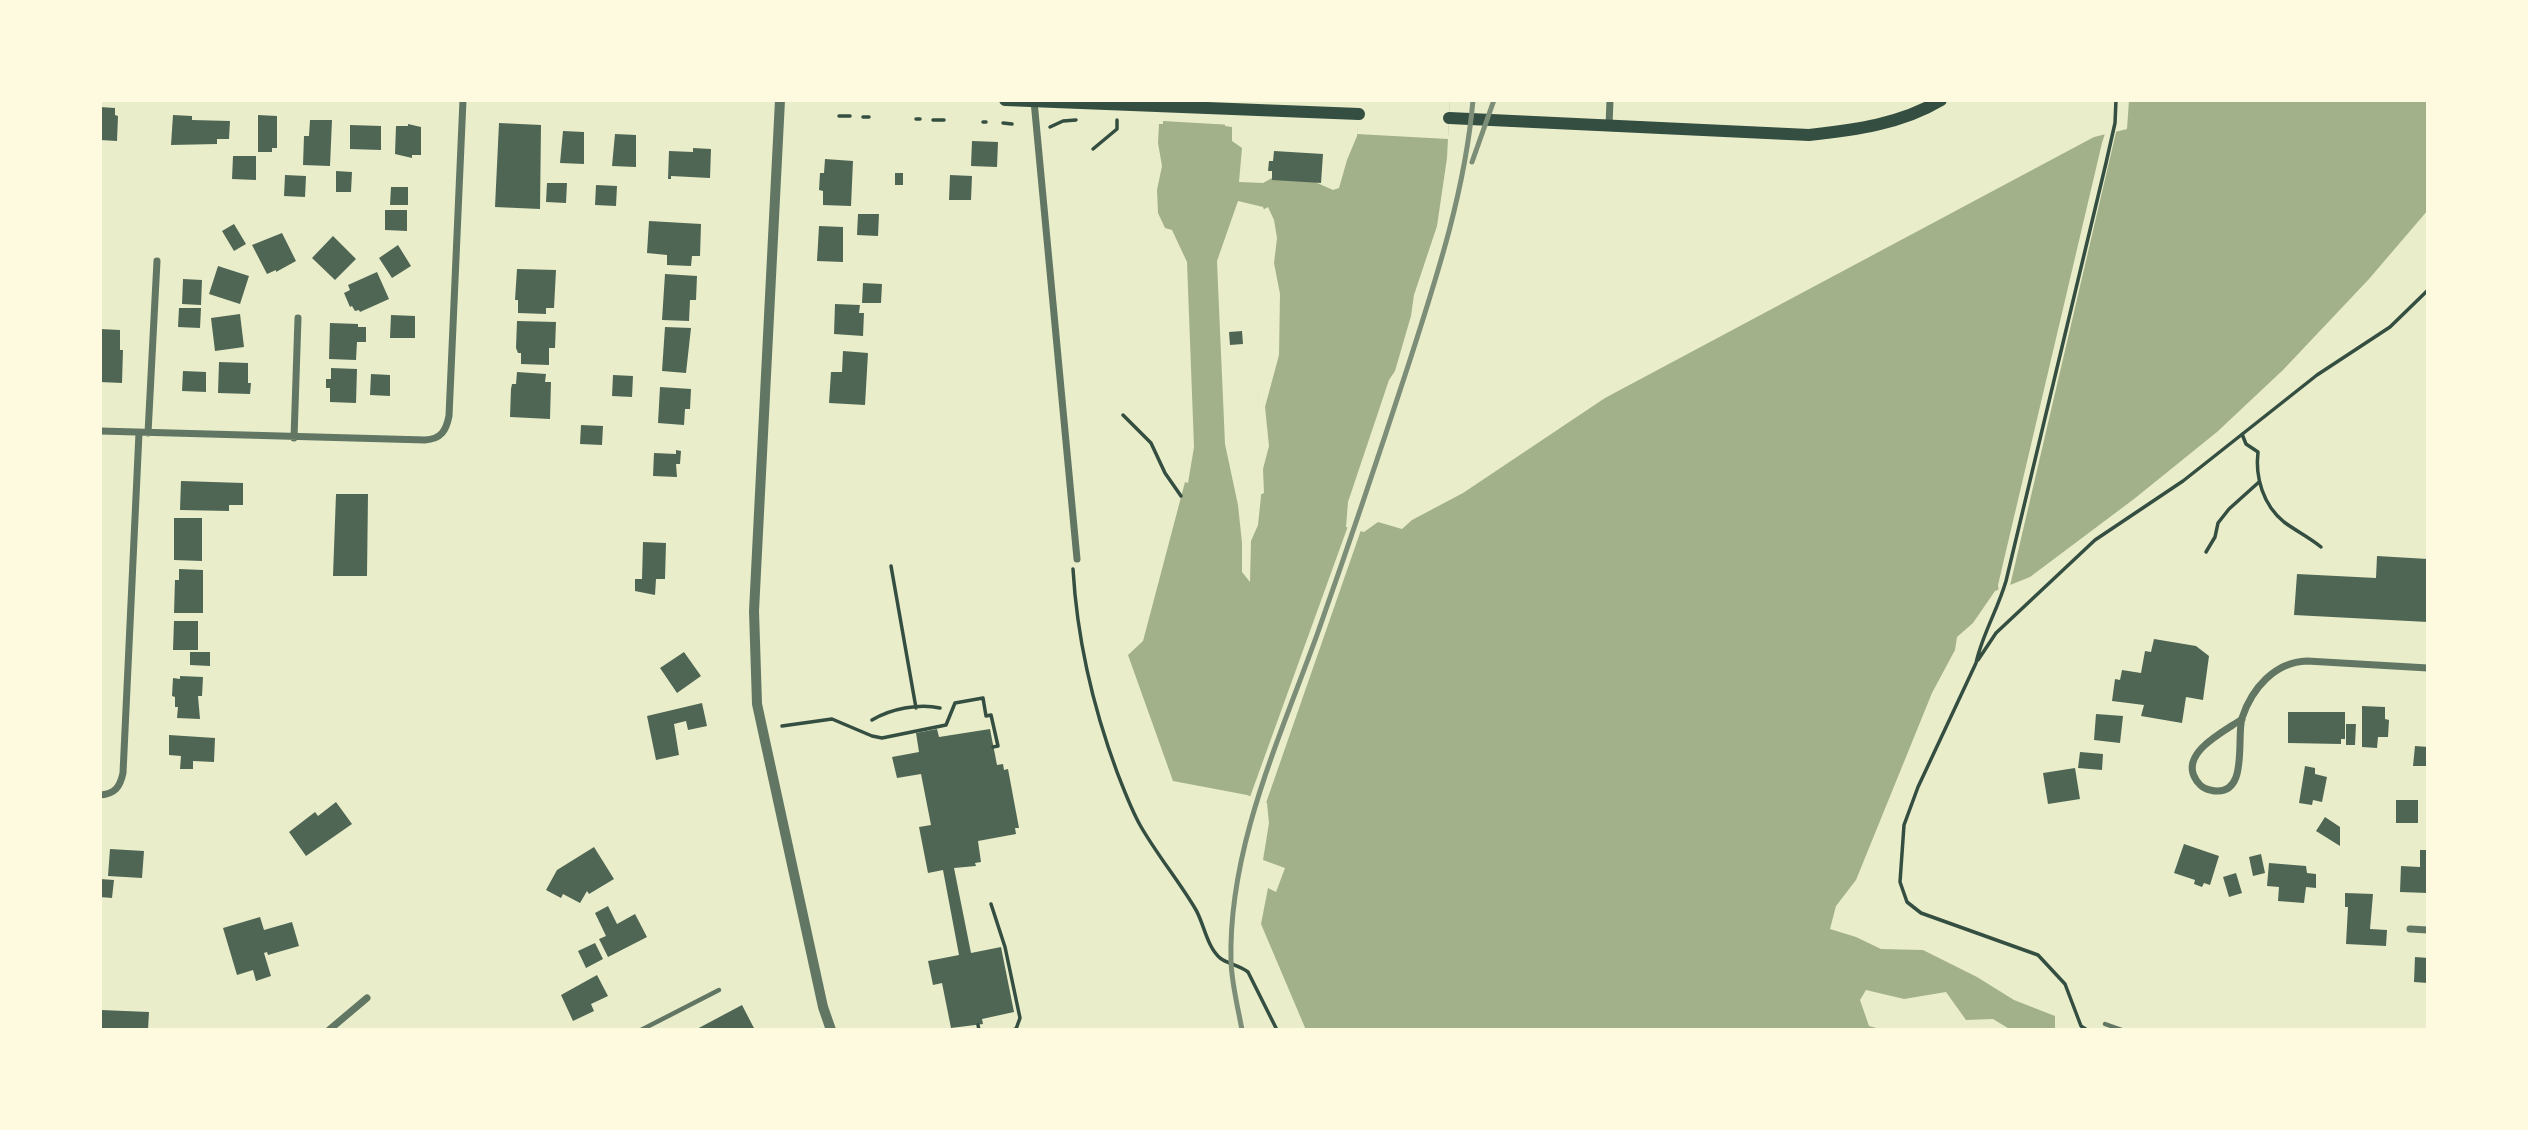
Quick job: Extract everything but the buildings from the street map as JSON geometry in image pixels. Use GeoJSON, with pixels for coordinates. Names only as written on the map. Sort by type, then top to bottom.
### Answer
{"type":"FeatureCollection","features":[{"type":"Feature","properties":{"kind":"main road"},"geometry":{"type":"LineString","coordinates":[[1005,100],[1359,114]]}},
{"type":"Feature","properties":{"kind":"main road"},"geometry":{"type":"LineString","coordinates":[[1449,118],[1809,135],[1862,129],[1906,116],[1941,100]]}},
{"type":"Feature","properties":{"kind":"street"},"geometry":{"type":"LineString","coordinates":[[100,431],[425,440],[442,435],[449,416],[463,100]]}},
{"type":"Feature","properties":{"kind":"street"},"geometry":{"type":"LineString","coordinates":[[780,100],[755,598],[754,675],[762,738],[823,1007],[831,1030]]}},
{"type":"Feature","properties":{"kind":"street"},"geometry":{"type":"LineString","coordinates":[[1319,100],[1319,114]]}},
{"type":"Feature","properties":{"kind":"street"},"geometry":{"type":"LineString","coordinates":[[1609,126],[1611,100]]}},
{"type":"Feature","properties":{"kind":"street"},"geometry":{"type":"LineString","coordinates":[[1034,101],[1077,559]]}},
{"type":"Feature","properties":{"kind":"street"},"geometry":{"type":"LineString","coordinates":[[100,795],[114,792],[123,773],[157,261]]}},
{"type":"Feature","properties":{"kind":"street"},"geometry":{"type":"LineString","coordinates":[[294,438],[298,318]]}},
{"type":"Feature","properties":{"kind":"street"},"geometry":{"type":"LineString","coordinates":[[2242,719],[2236,778],[2230,786],[2221,790],[2202,787],[2194,777],[2194,757],[2200,749],[2242,719],[2266,678],[2279,667],[2292,662],[2428,668]]}},
{"type":"Feature","properties":{"kind":"street"},"geometry":{"type":"LineString","coordinates":[[2410,929],[2428,930]]}},
{"type":"Feature","properties":{"kind":"street"},"geometry":{"type":"LineString","coordinates":[[330,1030],[367,998]]}},
{"type":"Feature","properties":{"kind":"lane"},"geometry":{"type":"LineString","coordinates":[[641,1030],[719,990]]}},
{"type":"Feature","properties":{"kind":"lane"},"geometry":{"type":"LineString","coordinates":[[2105,1024],[2122,1030]]}},
{"type":"Feature","properties":{"kind":"path"},"geometry":{"type":"LineString","coordinates":[[1976,663],[1980,645],[2002,595],[2115,123],[2115,100]]}},
{"type":"Feature","properties":{"kind":"path"},"geometry":{"type":"LineString","coordinates":[[839,116],[850,116]]}},
{"type":"Feature","properties":{"kind":"path"},"geometry":{"type":"LineString","coordinates":[[863,117],[869,117]]}},
{"type":"Feature","properties":{"kind":"path"},"geometry":{"type":"LineString","coordinates":[[933,120],[944,120]]}},
{"type":"Feature","properties":{"kind":"path"},"geometry":{"type":"LineString","coordinates":[[1036,128],[1047,128],[1063,121],[1088,120]]}},
{"type":"Feature","properties":{"kind":"path"},"geometry":{"type":"LineString","coordinates":[[1093,149],[1117,129],[1117,120]]}},
{"type":"Feature","properties":{"kind":"path"},"geometry":{"type":"LineString","coordinates":[[1003,123],[1012,124]]}},
{"type":"Feature","properties":{"kind":"path"},"geometry":{"type":"LineString","coordinates":[[2087,1030],[2081,1026],[2065,984],[2038,955],[1921,913],[1907,902],[1900,882],[1904,825],[1918,787],[1976,663],[1996,633],[2095,540],[2183,481],[2317,375],[2390,327],[2428,290]]}},
{"type":"Feature","properties":{"kind":"path"},"geometry":{"type":"LineString","coordinates":[[1124,415],[1151,443],[1159,463],[1181,496]]}},
{"type":"Feature","properties":{"kind":"path"},"geometry":{"type":"LineString","coordinates":[[2242,434],[2246,444],[2258,452],[2259,482],[2264,496],[2284,522],[2302,531],[2321,547]]}},
{"type":"Feature","properties":{"kind":"path"},"geometry":{"type":"LineString","coordinates":[[2206,552],[2224,516],[2259,482]]}},
{"type":"Feature","properties":{"kind":"path"},"geometry":{"type":"LineString","coordinates":[[1077,559],[1073,569],[1075,597],[1088,674],[1103,734],[1130,804],[1140,825],[1197,912],[1213,950],[1221,959],[1240,965],[1248,972],[1277,1030]]}},
{"type":"Feature","properties":{"kind":"path"},"geometry":{"type":"LineString","coordinates":[[891,566],[916,708]]}},
{"type":"Feature","properties":{"kind":"path"},"geometry":{"type":"LineString","coordinates":[[782,726],[832,719],[872,736],[882,737],[946,725],[955,703],[983,698],[986,716],[991,715],[998,746],[993,747]]}},
{"type":"Feature","properties":{"kind":"path"},"geometry":{"type":"LineString","coordinates":[[872,720],[886,712],[930,706],[940,708]]}},
{"type":"Feature","properties":{"kind":"path"},"geometry":{"type":"LineString","coordinates":[[991,904],[1005,947],[1020,1018],[1016,1029],[1012,1030]]}},
{"type":"Feature","properties":{"kind":"shaded area"},"geometry":{"type":"Polygon","coordinates":[[[1164,100],[1227,100],[1225,126],[1232,127],[1232,141],[1242,148],[1239,182],[1263,183],[1272,178],[1315,182],[1333,190],[1339,188],[1357,136],[1359,114],[1450,100],[1447,158],[1437,226],[1414,295],[1411,316],[1395,371],[1389,380],[1348,502],[1346,527],[1364,532],[1378,522],[1402,529],[1412,520],[1463,493],[1605,398],[2094,137],[2127,129],[2129,100],[2428,100],[2428,210],[2369,279],[2283,370],[2217,432],[2030,577],[1995,591],[1973,623],[1957,637],[1955,650],[1932,693],[1856,880],[1836,906],[1830,929],[1881,949],[1923,950],[1977,977],[2014,1000],[2055,1016],[2055,1030],[2011,1030],[1993,1019],[1966,1020],[1946,992],[1904,999],[1866,990],[1860,1000],[1869,1026],[1884,1030],[1306,1030],[1261,924],[1268,888],[1276,892],[1285,868],[1263,860],[1269,823],[1267,803],[1247,795],[1173,781],[1128,655],[1143,641],[1185,482],[1188,483],[1194,447],[1187,262],[1172,230],[1165,228],[1158,213],[1157,190],[1162,166],[1158,143],[1159,124],[1163,123],[1164,100]],[[1238,201],[1217,261],[1225,444],[1238,505],[1242,572],[1250,582],[1251,541],[1258,525],[1261,496],[1259,461],[1266,445],[1261,428],[1258,396],[1270,375],[1272,233],[1263,207],[1238,201]]]}},
{"type":"Feature","properties":{"kind":"pier"},"geometry":{"type":"Polygon","coordinates":[[[1160,100],[1230,100],[1229,123],[1232,125],[1163,121],[1163,124],[1158,124],[1160,100]]]}},
{"type":"Feature","properties":{"kind":"pier"},"geometry":{"type":"Polygon","coordinates":[[[1359,100],[1450,100],[1448,139],[1357,134],[1359,100]]]}},
{"type":"Feature","properties":{"kind":"pier"},"geometry":{"type":"Polygon","coordinates":[[[2117,128],[2009,590],[1999,593],[1998,585],[2102,143],[2106,130],[2117,128]]]}},
{"type":"Feature","properties":{"kind":"pier"},"geometry":{"type":"Polygon","coordinates":[[[1268,207],[1274,220],[1277,238],[1274,263],[1280,294],[1279,355],[1265,407],[1269,446],[1263,469],[1264,493],[1258,496],[1256,462],[1262,445],[1259,435],[1258,396],[1266,374],[1269,319],[1264,273],[1268,235],[1261,211],[1268,207]]]}},
{"type":"Feature","properties":{"kind":"pier"},"geometry":{"type":"Polygon","coordinates":[[[1348,526],[1361,530],[1266,803],[1250,797],[1348,526]]]}},
{"type":"Feature","properties":{"kind":"railway"},"geometry":{"type":"LineString","coordinates":[[1242,1030],[1231,962],[1232,919],[1247,835],[1273,753],[1364,499],[1429,301],[1456,202],[1473,100]]}},
{"type":"Feature","properties":{"kind":"railway"},"geometry":{"type":"LineString","coordinates":[[1472,162],[1494,100]]}}]}
